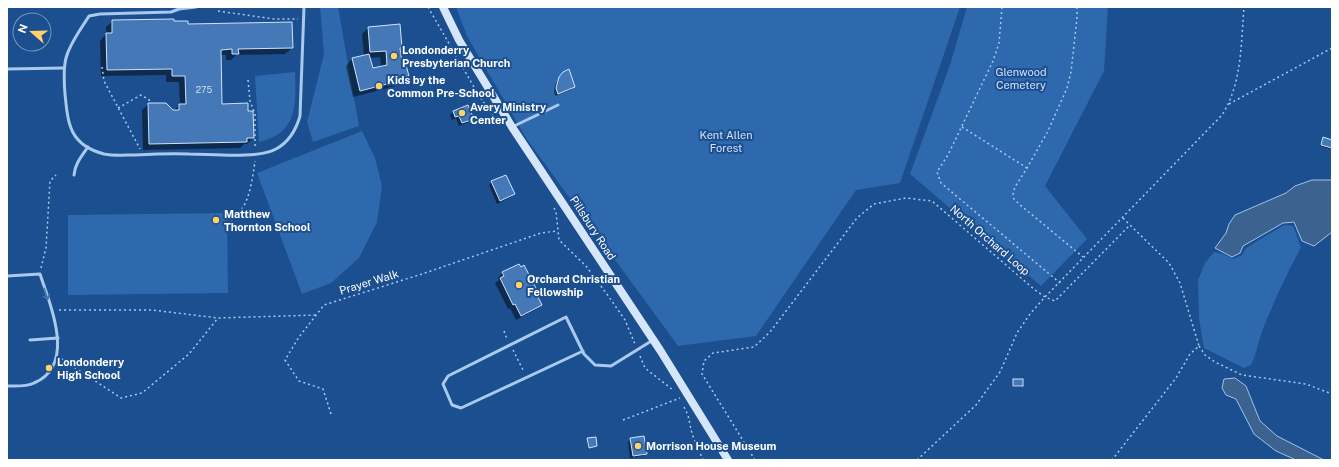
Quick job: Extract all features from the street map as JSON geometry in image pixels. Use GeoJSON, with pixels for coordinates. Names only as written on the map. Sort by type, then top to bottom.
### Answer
{"type":"FeatureCollection","features":[{"type":"Feature","properties":{"kind":"street","name":"Pillsbury Road"},"geometry":{"type":"LineString","coordinates":[[443,7],[459,40],[512,127],[653,340],[728,460]]}},
{"type":"Feature","properties":{"kind":"lane"},"geometry":{"type":"LineString","coordinates":[[196,7],[179,9],[171,12],[100,14],[89,16],[68,53],[64,68],[68,122],[74,135],[88,148],[106,154],[143,155],[255,155],[267,153],[276,149],[291,136],[297,127],[300,116],[302,104],[304,7]]}},
{"type":"Feature","properties":{"kind":"lane"},"geometry":{"type":"LineString","coordinates":[[7,69],[64,68]]}},
{"type":"Feature","properties":{"kind":"lane"},"geometry":{"type":"LineString","coordinates":[[512,127],[558,106]]}},
{"type":"Feature","properties":{"kind":"lane"},"geometry":{"type":"LineString","coordinates":[[74,175],[78,160],[88,148]]}},
{"type":"Feature","properties":{"kind":"lane"},"geometry":{"type":"LineString","coordinates":[[7,276],[40,274],[58,338],[57,356],[49,372],[33,384],[24,386],[7,386]]}},
{"type":"Feature","properties":{"kind":"lane"},"geometry":{"type":"LineString","coordinates":[[582,351],[461,408],[452,405],[443,384],[448,376],[566,317],[582,351],[595,365],[611,366],[653,340]]}},
{"type":"Feature","properties":{"kind":"lane"},"geometry":{"type":"LineString","coordinates":[[30,340],[58,338]]}},
{"type":"Feature","properties":{"kind":"path"},"geometry":{"type":"LineString","coordinates":[[428,7],[478,94],[501,126]]}},
{"type":"Feature","properties":{"kind":"path"},"geometry":{"type":"LineString","coordinates":[[1002,7],[999,43],[993,61],[948,155],[937,172],[941,183],[1060,283]]}},
{"type":"Feature","properties":{"kind":"path"},"geometry":{"type":"LineString","coordinates":[[1077,7],[1071,72],[1067,88],[1048,131],[1015,187],[1013,194],[1014,199],[1083,257]]}},
{"type":"Feature","properties":{"kind":"path"},"geometry":{"type":"LineString","coordinates":[[918,460],[976,405],[1000,372],[1017,333],[1030,314],[1122,217],[1214,126],[1222,115],[1229,104],[1237,75],[1244,7]]}},
{"type":"Feature","properties":{"kind":"path"},"geometry":{"type":"LineString","coordinates":[[218,10],[274,19],[304,18]]}},
{"type":"Feature","properties":{"kind":"path"},"geometry":{"type":"LineString","coordinates":[[1229,104],[1332,48]]}},
{"type":"Feature","properties":{"kind":"path"},"geometry":{"type":"LineString","coordinates":[[102,67],[104,82],[143,155]]}},
{"type":"Feature","properties":{"kind":"path"},"geometry":{"type":"LineString","coordinates":[[227,223],[242,210],[251,185],[255,155],[255,114],[250,101],[248,80]]}},
{"type":"Feature","properties":{"kind":"path"},"geometry":{"type":"LineString","coordinates":[[118,108],[141,95],[152,103]]}},
{"type":"Feature","properties":{"kind":"path"},"geometry":{"type":"LineString","coordinates":[[962,127],[1027,168]]}},
{"type":"Feature","properties":{"kind":"path"},"geometry":{"type":"LineString","coordinates":[[40,274],[46,248],[50,181],[56,175]]}},
{"type":"Feature","properties":{"kind":"path","name":"North Orchard Loop"},"geometry":{"type":"LineString","coordinates":[[755,460],[702,374],[704,361],[713,353],[754,347],[770,332],[857,218],[874,204],[906,198],[932,201],[1045,297]]}},
{"type":"Feature","properties":{"kind":"path"},"geometry":{"type":"LineString","coordinates":[[553,206],[556,212],[559,240],[586,266],[625,320],[645,368],[674,390],[679,399]]}},
{"type":"Feature","properties":{"kind":"path"},"geometry":{"type":"LineString","coordinates":[[1122,217],[1169,263],[1177,276],[1199,346],[1205,355],[1214,362],[1242,375],[1306,384],[1332,394]]}},
{"type":"Feature","properties":{"kind":"path"},"geometry":{"type":"LineString","coordinates":[[1045,297],[1055,301],[1130,225]]}},
{"type":"Feature","properties":{"kind":"path","name":"Prayer Walk"},"geometry":{"type":"LineString","coordinates":[[331,414],[323,389],[299,381],[285,360],[299,337],[324,305],[429,272],[541,233],[557,231]]}},
{"type":"Feature","properties":{"kind":"path"},"geometry":{"type":"LineString","coordinates":[[51,310],[152,310],[218,318],[316,315]]}},
{"type":"Feature","properties":{"kind":"path"},"geometry":{"type":"LineString","coordinates":[[57,356],[121,398],[142,393],[189,354],[218,318]]}},
{"type":"Feature","properties":{"kind":"path"},"geometry":{"type":"LineString","coordinates":[[504,331],[508,340]]}},
{"type":"Feature","properties":{"kind":"path"},"geometry":{"type":"LineString","coordinates":[[1112,460],[1176,378],[1190,354],[1199,346]]}},
{"type":"Feature","properties":{"kind":"path"},"geometry":{"type":"LineString","coordinates":[[513,350],[527,377]]}},
{"type":"Feature","properties":{"kind":"path"},"geometry":{"type":"LineString","coordinates":[[624,420],[679,399],[686,394]]}},
{"type":"Feature","properties":{"kind":"path"},"geometry":{"type":"LineString","coordinates":[[682,404],[688,414],[692,434],[703,460]]}},
{"type":"Feature","properties":{"kind":"green space"},"geometry":{"type":"Polygon","coordinates":[[[320,7],[338,7],[359,126],[313,142],[307,122],[324,54],[320,7]]]}},
{"type":"Feature","properties":{"kind":"green space","name":"Kent Allen Forest"},"geometry":{"type":"Polygon","coordinates":[[[456,7],[960,7],[900,183],[856,190],[756,336],[678,346],[526,138],[467,36],[456,7]]]}},
{"type":"Feature","properties":{"kind":"green space","name":"Glenwood Cemetery"},"geometry":{"type":"Polygon","coordinates":[[[967,7],[1108,7],[1104,71],[1045,186],[1087,239],[1041,286],[910,174],[950,65],[967,7]]]}},
{"type":"Feature","properties":{"kind":"green space"},"geometry":{"type":"Polygon","coordinates":[[[295,72],[294,106],[288,125],[272,138],[259,142],[255,76],[295,72]]]}},
{"type":"Feature","properties":{"kind":"green space"},"geometry":{"type":"Polygon","coordinates":[[[362,131],[375,158],[382,186],[377,222],[359,258],[331,283],[302,294],[257,173],[362,131]]]}},
{"type":"Feature","properties":{"kind":"green space"},"geometry":{"type":"Polygon","coordinates":[[[227,213],[228,293],[68,295],[68,215],[227,213]]]}},
{"type":"Feature","properties":{"kind":"green space"},"geometry":{"type":"Polygon","coordinates":[[[1284,225],[1293,226],[1301,247],[1272,308],[1261,334],[1251,365],[1244,368],[1204,348],[1199,318],[1198,280],[1205,263],[1214,252],[1234,259],[1242,255],[1246,248],[1284,225]]]}},
{"type":"Feature","properties":{"kind":"shaded area"},"geometry":{"type":"Polygon","coordinates":[[[1312,180],[1332,180],[1332,232],[1314,246],[1302,241],[1294,222],[1283,223],[1243,246],[1240,253],[1232,257],[1215,248],[1226,233],[1229,224],[1235,215],[1286,193],[1295,186],[1312,180]]]}},
{"type":"Feature","properties":{"kind":"shaded area"},"geometry":{"type":"Polygon","coordinates":[[[1235,378],[1246,386],[1260,421],[1277,436],[1324,460],[1296,460],[1276,451],[1254,434],[1236,399],[1226,395],[1222,388],[1224,379],[1235,378]]]}},
{"type":"Feature","properties":{"kind":"building"},"geometry":{"type":"Polygon","coordinates":[[[174,19],[174,21],[188,21],[188,24],[292,22],[293,48],[238,49],[239,54],[232,54],[232,49],[221,50],[222,104],[248,103],[248,111],[253,111],[254,138],[247,138],[247,142],[149,144],[148,103],[166,103],[173,110],[179,110],[179,104],[186,104],[185,76],[172,76],[172,69],[107,70],[106,33],[112,33],[112,20],[174,19]]]}},
{"type":"Feature","properties":{"kind":"building","name":"Londonderry Presbyterian Church"},"geometry":{"type":"Polygon","coordinates":[[[400,24],[402,48],[400,48],[402,62],[403,65],[406,65],[409,76],[403,77],[403,80],[360,91],[352,58],[369,54],[373,68],[387,65],[386,51],[370,52],[368,27],[400,24]]]}},
{"type":"Feature","properties":{"kind":"building"},"geometry":{"type":"Polygon","coordinates":[[[569,69],[575,87],[558,94],[556,88],[559,77],[563,72],[569,69]]]}},
{"type":"Feature","properties":{"kind":"building","name":"Avery Ministry Center"},"geometry":{"type":"Polygon","coordinates":[[[468,105],[474,119],[462,123],[459,116],[455,117],[453,111],[468,105]]]}},
{"type":"Feature","properties":{"kind":"building"},"geometry":{"type":"Polygon","coordinates":[[[1323,137],[1332,140],[1332,148],[1321,145],[1323,137]]]}},
{"type":"Feature","properties":{"kind":"building"},"geometry":{"type":"Polygon","coordinates":[[[506,175],[515,194],[500,201],[491,181],[506,175]]]}},
{"type":"Feature","properties":{"kind":"building","name":"Orchard Christian Fellowship"},"geometry":{"type":"Polygon","coordinates":[[[519,264],[521,267],[524,265],[538,292],[536,293],[542,305],[521,316],[515,304],[513,305],[500,278],[504,276],[502,272],[519,264]]]}},
{"type":"Feature","properties":{"kind":"building"},"geometry":{"type":"Polygon","coordinates":[[[1013,379],[1023,379],[1023,386],[1013,386],[1013,379]]]}},
{"type":"Feature","properties":{"kind":"building","name":"Morrison House Museum"},"geometry":{"type":"Polygon","coordinates":[[[644,436],[647,454],[633,456],[630,438],[644,436]]]}},
{"type":"Feature","properties":{"kind":"building"},"geometry":{"type":"Polygon","coordinates":[[[596,437],[597,446],[589,448],[587,438],[596,437]]]}},
{"type":"Feature","properties":{"kind":"place","name":"Londonderry Presbyterian Church"},"geometry":{"type":"Point","coordinates":[394,56]}},
{"type":"Feature","properties":{"kind":"place","name":"Kids by the Common Pre-School"},"geometry":{"type":"Point","coordinates":[379,86]}},
{"type":"Feature","properties":{"kind":"place","name":"Avery Ministry Center"},"geometry":{"type":"Point","coordinates":[462,113]}},
{"type":"Feature","properties":{"kind":"place","name":"Matthew Thornton School"},"geometry":{"type":"Point","coordinates":[216,220]}},
{"type":"Feature","properties":{"kind":"place","name":"Orchard Christian Fellowship"},"geometry":{"type":"Point","coordinates":[519,285]}},
{"type":"Feature","properties":{"kind":"place","name":"Londonderry High School"},"geometry":{"type":"Point","coordinates":[49,368]}},
{"type":"Feature","properties":{"kind":"place","name":"Morrison House Museum"},"geometry":{"type":"Point","coordinates":[638,446]}}]}
